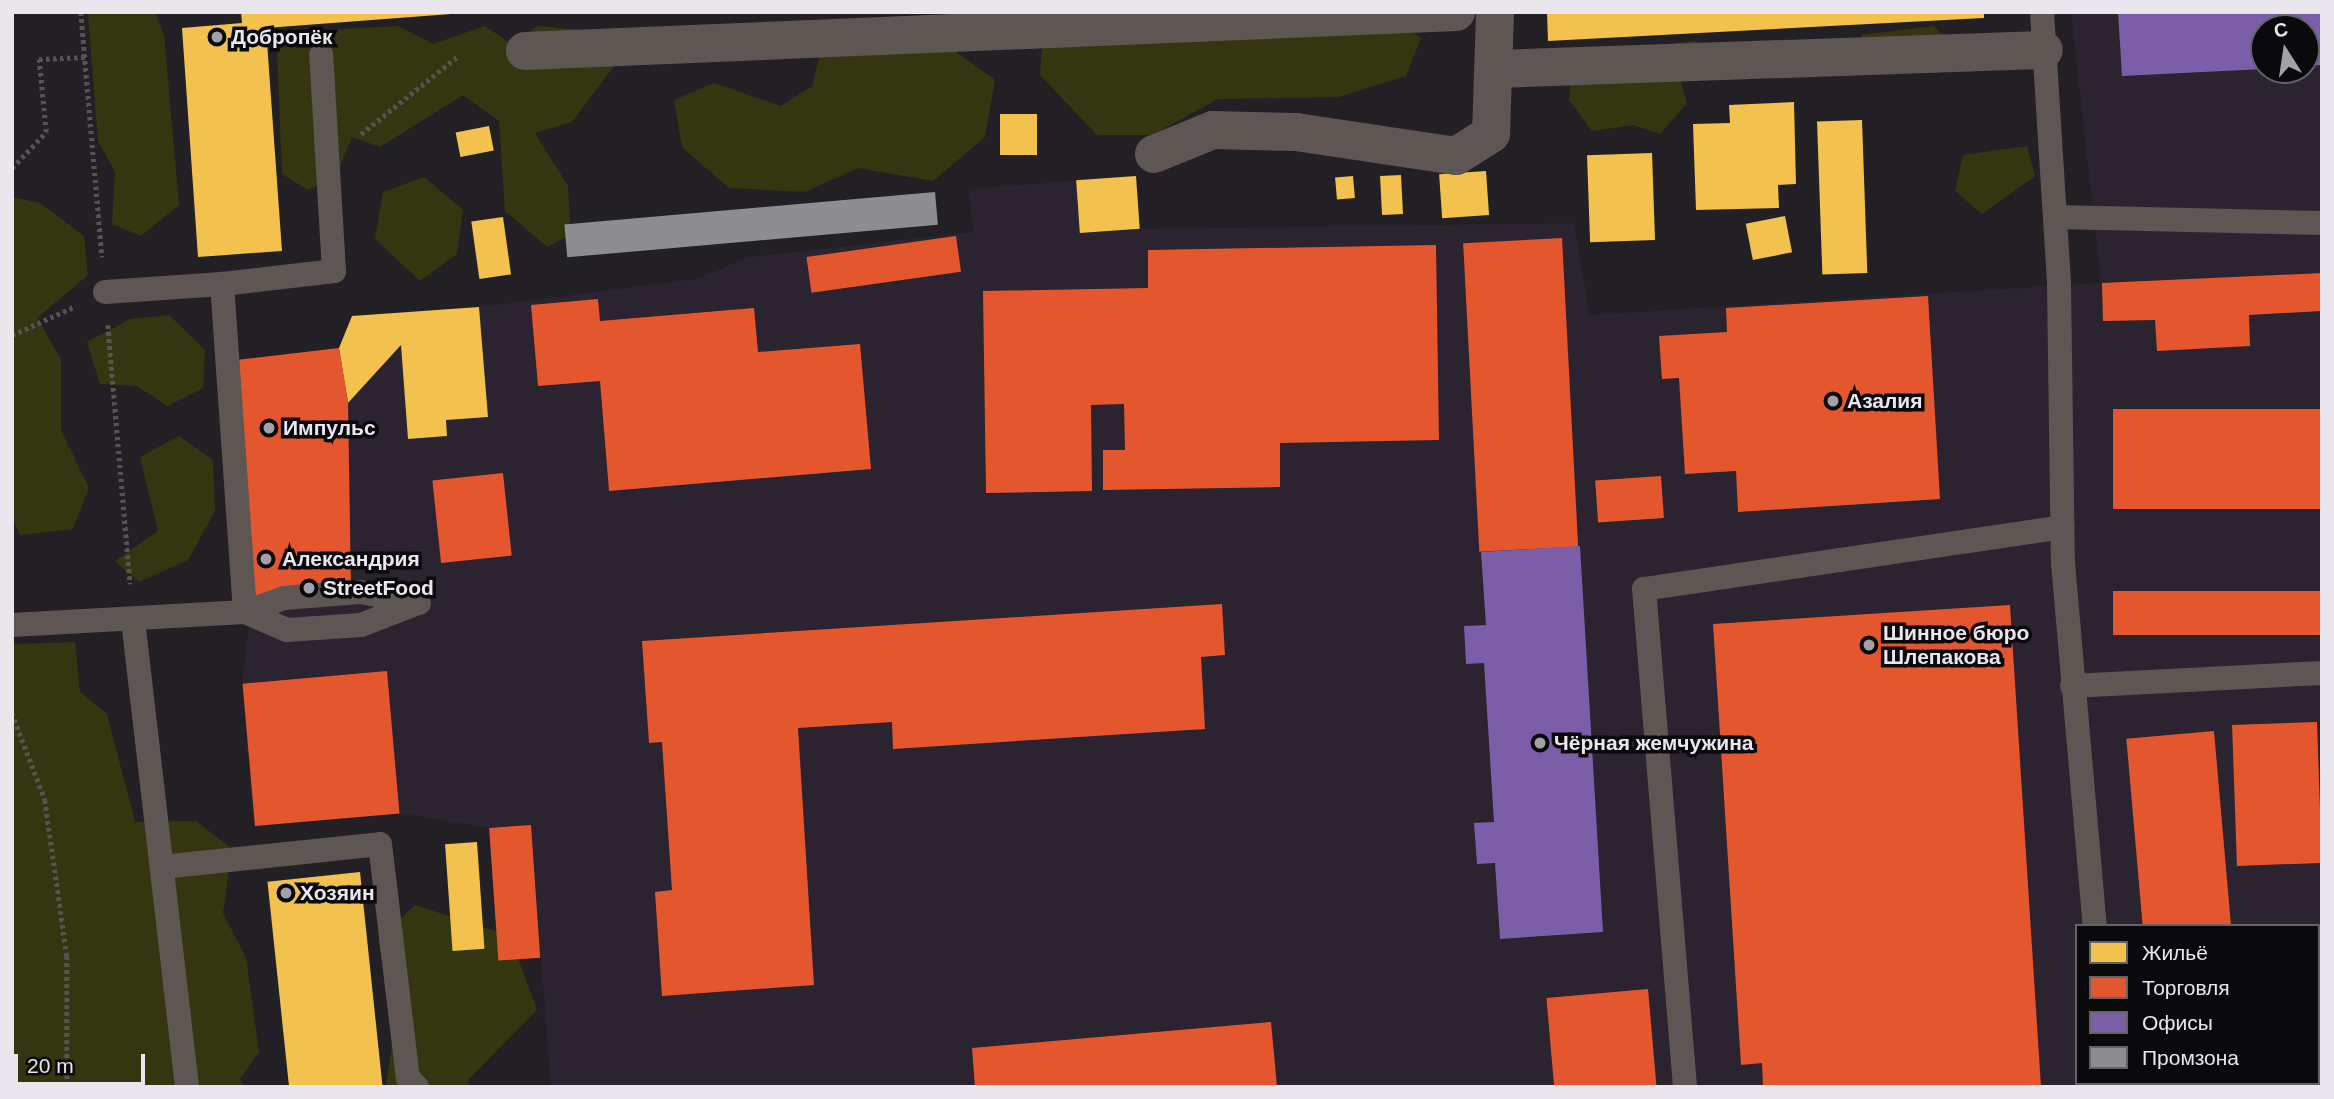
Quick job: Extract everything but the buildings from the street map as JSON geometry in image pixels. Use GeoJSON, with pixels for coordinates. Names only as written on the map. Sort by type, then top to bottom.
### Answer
{"type":"FeatureCollection","features":[{"type":"Feature","properties":{"kind":"street"},"geometry":{"type":"LineString","coordinates":[[526,51],[832,26],[1456,12]]}},
{"type":"Feature","properties":{"kind":"street"},"geometry":{"type":"LineString","coordinates":[[1154,155],[1213,130],[1296,132],[1456,156],[1491,134],[1496,12]]}},
{"type":"Feature","properties":{"kind":"street"},"geometry":{"type":"LineString","coordinates":[[1494,69],[2044,50]]}},
{"type":"Feature","properties":{"kind":"lane"},"geometry":{"type":"LineString","coordinates":[[2042,12],[2056,217],[2062,527],[2072,685],[2095,924]]}},
{"type":"Feature","properties":{"kind":"lane"},"geometry":{"type":"LineString","coordinates":[[105,292],[222,284],[334,271],[321,54]]}},
{"type":"Feature","properties":{"kind":"lane"},"geometry":{"type":"LineString","coordinates":[[2056,217],[2322,223]]}},
{"type":"Feature","properties":{"kind":"lane"},"geometry":{"type":"LineString","coordinates":[[222,284],[245,612]]}},
{"type":"Feature","properties":{"kind":"lane"},"geometry":{"type":"LineString","coordinates":[[1685,1087],[1644,589],[2062,527]]}},
{"type":"Feature","properties":{"kind":"lane"},"geometry":{"type":"LineString","coordinates":[[12,625],[245,612],[284,598],[360,592],[419,603],[361,625],[287,631],[245,612]]}},
{"type":"Feature","properties":{"kind":"lane"},"geometry":{"type":"LineString","coordinates":[[133,620],[187,1087]]}},
{"type":"Feature","properties":{"kind":"lane"},"geometry":{"type":"LineString","coordinates":[[2072,685],[2322,673]]}},
{"type":"Feature","properties":{"kind":"lane"},"geometry":{"type":"LineString","coordinates":[[162,867],[380,844],[408,1078],[417,1087]]}},
{"type":"Feature","properties":{"kind":"path"},"geometry":{"type":"LineString","coordinates":[[81,12],[133,620]]}},
{"type":"Feature","properties":{"kind":"path"},"geometry":{"type":"LineString","coordinates":[[328,161],[458,56]]}},
{"type":"Feature","properties":{"kind":"path"},"geometry":{"type":"LineString","coordinates":[[12,168],[46,132],[39,60],[85,57]]}},
{"type":"Feature","properties":{"kind":"path"},"geometry":{"type":"LineString","coordinates":[[12,335],[105,292]]}},
{"type":"Feature","properties":{"kind":"path"},"geometry":{"type":"LineString","coordinates":[[12,713],[45,800],[67,956],[67,1087]]}},
{"type":"Feature","properties":{"kind":"shaded area"},"geometry":{"type":"Polygon","coordinates":[[[2071,12],[2322,12],[2322,1087],[551,1087],[531,825],[489,828],[399,813],[254,825],[242,683],[252,601],[236,360],[339,348],[352,316],[479,307],[696,279],[750,257],[973,232],[969,189],[1136,176],[1141,229],[1574,223],[1590,315],[2101,283],[2071,12]]]}},
{"type":"Feature","properties":{"kind":"green space"},"geometry":{"type":"Polygon","coordinates":[[[88,12],[155,12],[164,35],[179,205],[141,236],[112,224],[115,172],[98,141],[88,12]]]}},
{"type":"Feature","properties":{"kind":"green space"},"geometry":{"type":"Polygon","coordinates":[[[1385,12],[1421,38],[1406,76],[1338,97],[1218,99],[1152,135],[1097,135],[1040,75],[1044,26],[1385,12]]]}},
{"type":"Feature","properties":{"kind":"green space"},"geometry":{"type":"Polygon","coordinates":[[[398,26],[433,44],[485,26],[511,44],[538,26],[606,32],[614,66],[572,122],[535,133],[568,186],[571,234],[547,247],[505,211],[499,121],[463,95],[380,147],[352,137],[335,178],[308,190],[282,174],[277,51],[300,31],[398,26]]]}},
{"type":"Feature","properties":{"kind":"green space"},"geometry":{"type":"Polygon","coordinates":[[[1934,26],[1948,41],[1869,54],[1861,35],[1934,26]]]}},
{"type":"Feature","properties":{"kind":"green space"},"geometry":{"type":"Polygon","coordinates":[[[1695,41],[1719,53],[1679,76],[1687,103],[1660,134],[1633,125],[1592,131],[1569,100],[1575,54],[1695,41]]]}},
{"type":"Feature","properties":{"kind":"green space"},"geometry":{"type":"Polygon","coordinates":[[[942,42],[995,80],[985,137],[933,181],[858,168],[805,192],[729,188],[682,147],[674,100],[714,83],[781,106],[812,86],[820,54],[942,42]]]}},
{"type":"Feature","properties":{"kind":"green space"},"geometry":{"type":"Polygon","coordinates":[[[2027,146],[2035,176],[1982,214],[1955,191],[1963,155],[2027,146]]]}},
{"type":"Feature","properties":{"kind":"green space"},"geometry":{"type":"Polygon","coordinates":[[[424,177],[463,210],[457,254],[420,281],[375,239],[383,192],[424,177]]]}},
{"type":"Feature","properties":{"kind":"green space"},"geometry":{"type":"Polygon","coordinates":[[[12,197],[40,203],[84,236],[88,275],[37,318],[61,359],[61,430],[89,488],[73,529],[20,535],[12,517],[12,197]]]}},
{"type":"Feature","properties":{"kind":"green space"},"geometry":{"type":"Polygon","coordinates":[[[169,315],[205,350],[203,388],[167,406],[137,386],[100,384],[87,342],[130,319],[169,315]]]}},
{"type":"Feature","properties":{"kind":"green space"},"geometry":{"type":"Polygon","coordinates":[[[179,436],[213,460],[215,511],[188,560],[139,582],[115,561],[158,531],[140,457],[179,436]]]}},
{"type":"Feature","properties":{"kind":"green space"},"geometry":{"type":"Polygon","coordinates":[[[75,642],[80,692],[107,714],[135,822],[196,821],[232,849],[223,913],[246,958],[259,1052],[240,1079],[244,1087],[12,1087],[12,644],[75,642]]]}},
{"type":"Feature","properties":{"kind":"green space"},"geometry":{"type":"Polygon","coordinates":[[[415,905],[510,936],[537,1010],[468,1080],[470,1087],[386,1085],[395,1025],[378,940],[415,905]]]}},
{"type":"Feature","properties":{"kind":"place","name":"Добропёк"},"geometry":{"type":"Point","coordinates":[217,37]}},
{"type":"Feature","properties":{"kind":"place","name":"Азалия"},"geometry":{"type":"Point","coordinates":[1833,401]}},
{"type":"Feature","properties":{"kind":"place","name":"Импульс"},"geometry":{"type":"Point","coordinates":[269,428]}},
{"type":"Feature","properties":{"kind":"place","name":"Александрия"},"geometry":{"type":"Point","coordinates":[266,559]}},
{"type":"Feature","properties":{"kind":"place","name":"StreetFood"},"geometry":{"type":"Point","coordinates":[309,588]}},
{"type":"Feature","properties":{"kind":"place","name":"Шинное бюро Шлепакова"},"geometry":{"type":"Point","coordinates":[1869,645]}},
{"type":"Feature","properties":{"kind":"place","name":"Чёрная жемчужина"},"geometry":{"type":"Point","coordinates":[1540,743]}},
{"type":"Feature","properties":{"kind":"place","name":"Хозяин"},"geometry":{"type":"Point","coordinates":[286,893]}}]}
